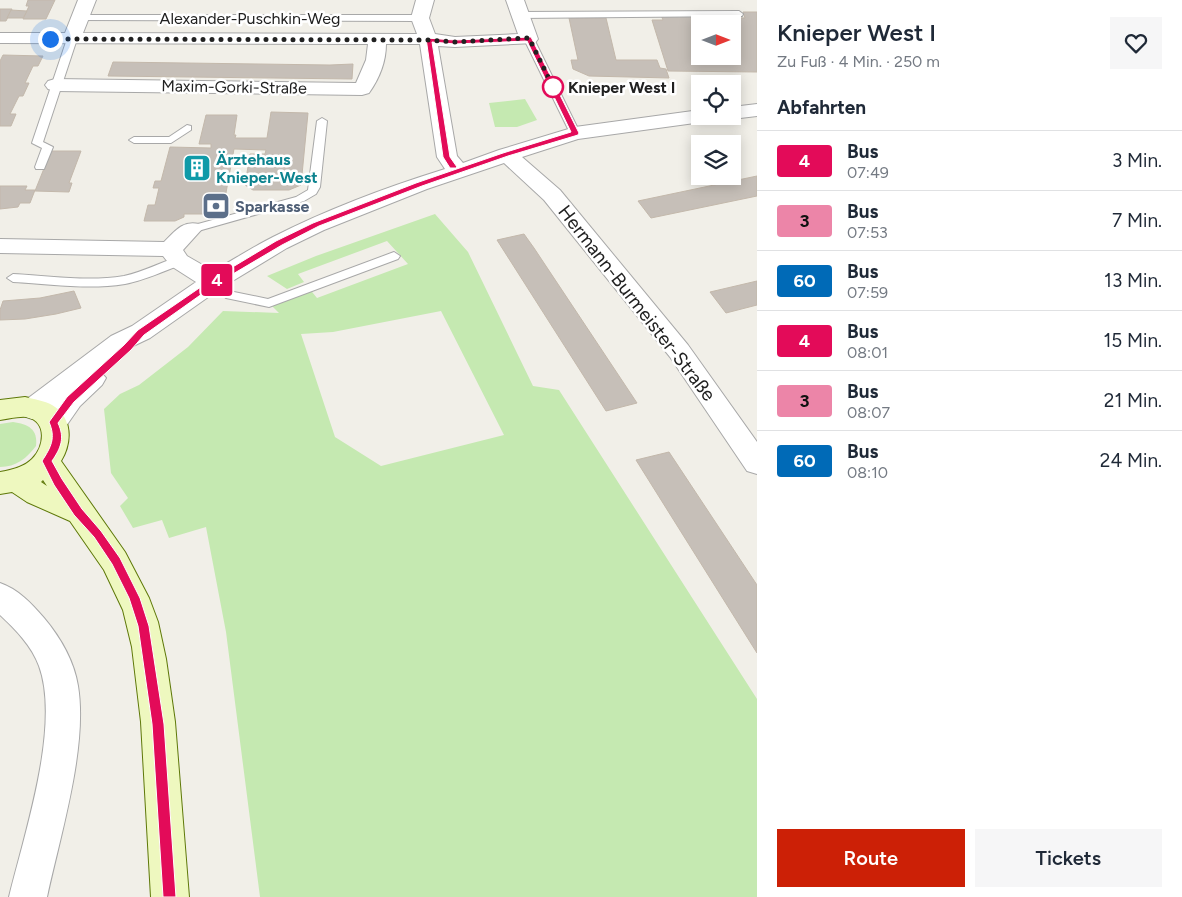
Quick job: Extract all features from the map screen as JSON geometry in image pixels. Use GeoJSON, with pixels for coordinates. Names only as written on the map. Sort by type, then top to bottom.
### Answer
{"type":"FeatureCollection","features":[{"type":"Feature","properties":{"kind":"main road"},"geometry":{"type":"LineString","coordinates":[[0,410],[20,407],[42,415],[57,431],[58,441],[47,461],[28,475],[8,481]]}},
{"type":"Feature","properties":{"kind":"main road"},"geometry":{"type":"LineString","coordinates":[[47,461],[58,482],[78,512],[98,534],[116,561],[134,598],[143,626],[158,724],[170,897]]}},
{"type":"Feature","properties":{"kind":"main road"},"geometry":{"type":"LineString","coordinates":[[8,481],[78,512]]}},
{"type":"Feature","properties":{"kind":"street"},"geometry":{"type":"LineString","coordinates":[[72,39],[87,0]]}},
{"type":"Feature","properties":{"kind":"street"},"geometry":{"type":"LineString","coordinates":[[425,0],[420,18],[428,40],[447,157],[458,171]]}},
{"type":"Feature","properties":{"kind":"street"},"geometry":{"type":"LineString","coordinates":[[0,38],[428,40],[455,42],[529,38],[517,8]]}},
{"type":"Feature","properties":{"kind":"street","name":"Maxim-Gorki-Straße"},"geometry":{"type":"LineString","coordinates":[[54,85],[362,89],[373,70],[378,50],[377,40]]}},
{"type":"Feature","properties":{"kind":"street"},"geometry":{"type":"LineString","coordinates":[[741,112],[757,110]]}},
{"type":"Feature","properties":{"kind":"street"},"geometry":{"type":"LineString","coordinates":[[42,415],[71,399],[127,348],[141,332],[214,282],[279,243],[316,225],[458,171],[575,133],[691,117]]}},
{"type":"Feature","properties":{"kind":"street","name":"Hermann-Burmeister-Straße"},"geometry":{"type":"LineString","coordinates":[[506,154],[552,195],[679,351],[757,463]]}},
{"type":"Feature","properties":{"kind":"street"},"geometry":{"type":"LineString","coordinates":[[175,255],[191,229]]}},
{"type":"Feature","properties":{"kind":"street"},"geometry":{"type":"LineString","coordinates":[[0,246],[175,255],[214,282]]}},
{"type":"Feature","properties":{"kind":"street"},"geometry":{"type":"LineString","coordinates":[[0,596],[27,619],[46,644],[58,672],[64,701],[62,748],[28,897]]}},
{"type":"Feature","properties":{"kind":"lane"},"geometry":{"type":"LineString","coordinates":[[517,8],[739,14]]}},
{"type":"Feature","properties":{"kind":"lane","name":"Alexander-Puschkin-Weg"},"geometry":{"type":"LineString","coordinates":[[80,18],[420,18]]}},
{"type":"Feature","properties":{"kind":"lane"},"geometry":{"type":"LineString","coordinates":[[529,38],[575,133]]}},
{"type":"Feature","properties":{"kind":"lane"},"geometry":{"type":"LineString","coordinates":[[40,167],[48,147],[37,143],[54,85],[72,39]]}},
{"type":"Feature","properties":{"kind":"lane"},"geometry":{"type":"LineString","coordinates":[[191,229],[300,199],[312,192],[315,188],[322,121]]}},
{"type":"Feature","properties":{"kind":"lane"},"geometry":{"type":"LineString","coordinates":[[134,140],[171,140],[186,128]]}},
{"type":"Feature","properties":{"kind":"lane"},"geometry":{"type":"LineString","coordinates":[[14,278],[80,282],[114,281],[140,276],[175,255]]}},
{"type":"Feature","properties":{"kind":"lane"},"geometry":{"type":"LineString","coordinates":[[214,282],[230,295],[269,303],[394,256]]}},
{"type":"Feature","properties":{"kind":"green space"},"geometry":{"type":"Polygon","coordinates":[[[525,99],[537,120],[517,127],[495,127],[489,103],[525,99]]]}},
{"type":"Feature","properties":{"kind":"green space"},"geometry":{"type":"Polygon","coordinates":[[[435,214],[468,252],[533,386],[559,390],[757,699],[757,897],[260,897],[226,632],[206,527],[169,538],[162,520],[133,528],[120,506],[128,498],[111,473],[104,409],[120,394],[139,385],[188,347],[223,311],[279,313],[269,303],[308,287],[317,298],[408,264],[387,241],[298,274],[304,282],[287,289],[267,276],[316,256],[435,214]],[[441,311],[333,332],[301,334],[335,437],[381,466],[504,435],[441,311]]]}},
{"type":"Feature","properties":{"kind":"green space"},"geometry":{"type":"Polygon","coordinates":[[[13,422],[23,424],[34,431],[36,446],[21,461],[6,467],[0,467],[0,424],[13,422]]]}},
{"type":"Feature","properties":{"kind":"building"},"geometry":{"type":"Polygon","coordinates":[[[28,0],[55,0],[46,19],[23,19],[29,6],[26,6],[28,0]]]}},
{"type":"Feature","properties":{"kind":"building"},"geometry":{"type":"Polygon","coordinates":[[[0,9],[12,9],[6,21],[0,21],[0,9]]]}},
{"type":"Feature","properties":{"kind":"building"},"geometry":{"type":"Polygon","coordinates":[[[11,10],[27,11],[23,18],[7,18],[11,10]]]}},
{"type":"Feature","properties":{"kind":"building"},"geometry":{"type":"Polygon","coordinates":[[[743,12],[757,12],[757,72],[668,71],[652,20],[663,20],[661,15],[691,16],[691,65],[741,65],[741,18],[745,18],[743,12]]]}},
{"type":"Feature","properties":{"kind":"building"},"geometry":{"type":"Polygon","coordinates":[[[569,18],[606,18],[616,60],[657,60],[660,68],[666,69],[669,78],[589,76],[573,69],[571,60],[578,60],[569,18]]]}},
{"type":"Feature","properties":{"kind":"building"},"geometry":{"type":"Polygon","coordinates":[[[3,55],[43,56],[38,66],[33,66],[25,83],[29,83],[23,96],[19,96],[10,114],[16,114],[11,126],[0,126],[0,61],[3,55]]]}},
{"type":"Feature","properties":{"kind":"building"},"geometry":{"type":"Polygon","coordinates":[[[113,62],[353,64],[352,79],[108,76],[113,62]]]}},
{"type":"Feature","properties":{"kind":"building","name":"Ärztehaus Knieper-West"},"geometry":{"type":"Polygon","coordinates":[[[271,112],[308,113],[301,185],[289,190],[253,190],[245,185],[250,154],[265,154],[266,150],[234,149],[223,209],[215,214],[184,214],[184,217],[175,221],[144,221],[148,205],[155,205],[159,188],[153,188],[155,181],[161,181],[170,147],[211,148],[211,144],[199,144],[206,115],[237,115],[235,138],[267,138],[271,112]]]}},
{"type":"Feature","properties":{"kind":"building"},"geometry":{"type":"Polygon","coordinates":[[[51,151],[81,151],[69,183],[72,183],[69,192],[35,191],[51,151]]]}},
{"type":"Feature","properties":{"kind":"building"},"geometry":{"type":"Polygon","coordinates":[[[757,176],[757,196],[651,218],[638,201],[714,185],[741,185],[741,179],[757,176]]]}},
{"type":"Feature","properties":{"kind":"building"},"geometry":{"type":"Polygon","coordinates":[[[0,186],[27,186],[25,190],[35,190],[30,203],[20,203],[18,207],[0,209],[0,186]]]}},
{"type":"Feature","properties":{"kind":"building"},"geometry":{"type":"Polygon","coordinates":[[[524,234],[637,403],[606,411],[497,240],[524,234]]]}},
{"type":"Feature","properties":{"kind":"building"},"geometry":{"type":"Polygon","coordinates":[[[757,281],[757,305],[726,313],[710,292],[757,281]]]}},
{"type":"Feature","properties":{"kind":"building"},"geometry":{"type":"Polygon","coordinates":[[[74,291],[81,308],[25,319],[0,320],[0,310],[3,301],[40,298],[74,291]]]}},
{"type":"Feature","properties":{"kind":"building"},"geometry":{"type":"Polygon","coordinates":[[[669,452],[757,585],[757,653],[636,460],[669,452]]]}},
{"type":"Feature","properties":{"kind":"bus line","name":"4"},"geometry":{"type":"LineString","coordinates":[[170,897],[158,724],[143,626],[134,598],[116,561],[98,534],[78,512],[58,482],[47,461],[58,441],[54,422],[71,399],[127,348],[141,332],[214,282],[279,243],[350,210],[419,184],[575,133],[529,38],[455,42],[428,40],[434,87],[447,157],[453,167]]}},
{"type":"Feature","properties":{"kind":"place","name":"Knieper West I"},"geometry":{"type":"Point","coordinates":[553,87]}},
{"type":"Feature","properties":{"kind":"place","name":"Ärztehaus Knieper-West"},"geometry":{"type":"Point","coordinates":[197,168]}},
{"type":"Feature","properties":{"kind":"place","name":"Sparkasse"},"geometry":{"type":"Point","coordinates":[216,206]}},
{"type":"Feature","properties":{"kind":"route"},"geometry":{"type":"LineString","coordinates":[[50,39],[428,40],[455,42],[529,38],[554,89],[553,87]]}}]}
